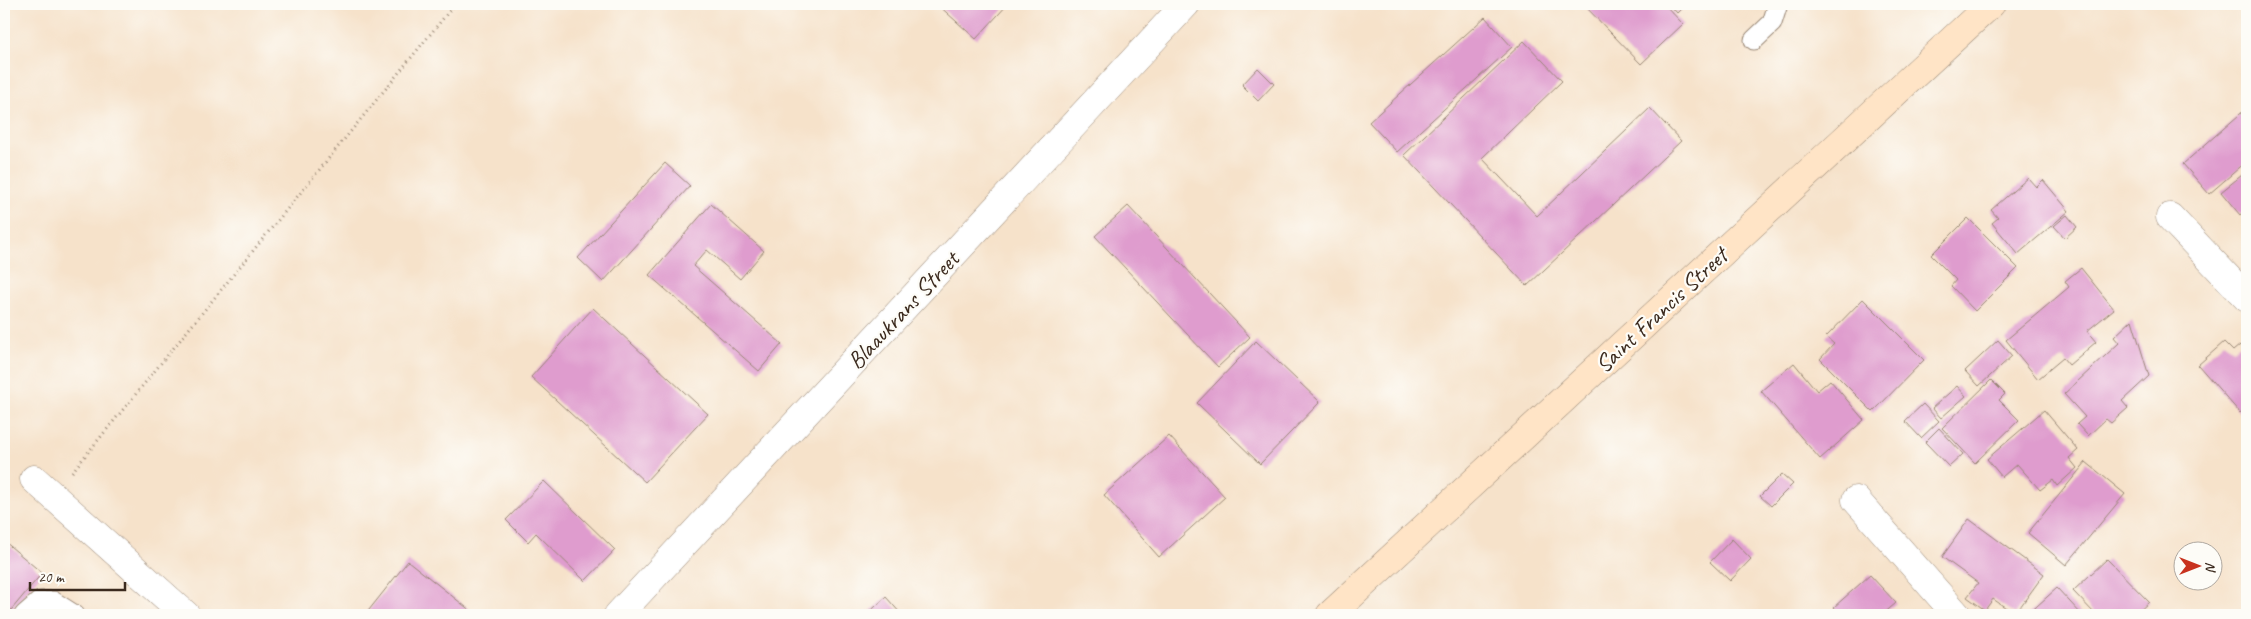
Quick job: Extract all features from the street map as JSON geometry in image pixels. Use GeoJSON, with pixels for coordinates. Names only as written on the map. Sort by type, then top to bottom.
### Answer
{"type":"FeatureCollection","features":[{"type":"Feature","properties":{"kind":"street","name":"Blaaukrans Street"},"geometry":{"type":"LineString","coordinates":[[618,615],[1186,4]]}},
{"type":"Feature","properties":{"kind":"street","name":"Saint Francis Street"},"geometry":{"type":"LineString","coordinates":[[1330,615],[1991,4]]}},
{"type":"Feature","properties":{"kind":"street"},"geometry":{"type":"LineString","coordinates":[[2170,217],[2247,298]]}},
{"type":"Feature","properties":{"kind":"street"},"geometry":{"type":"LineString","coordinates":[[44,488],[186,615]]}},
{"type":"Feature","properties":{"kind":"street"},"geometry":{"type":"LineString","coordinates":[[1856,500],[1957,615]]}},
{"type":"Feature","properties":{"kind":"lane"},"geometry":{"type":"LineString","coordinates":[[1754,40],[1772,23],[1778,4]]}},
{"type":"Feature","properties":{"kind":"lane"},"geometry":{"type":"LineString","coordinates":[[24,615],[40,601],[53,601],[75,615]]}},
{"type":"Feature","properties":{"kind":"path"},"geometry":{"type":"LineString","coordinates":[[44,488],[455,4]]}},
{"type":"Feature","properties":{"kind":"building"},"geometry":{"type":"Polygon","coordinates":[[[937,4],[1008,4],[976,39],[937,4]]]}},
{"type":"Feature","properties":{"kind":"building"},"geometry":{"type":"Polygon","coordinates":[[[1583,4],[1664,4],[1683,24],[1641,64],[1583,4]]]}},
{"type":"Feature","properties":{"kind":"building"},"geometry":{"type":"Polygon","coordinates":[[[1669,4],[1686,4],[1677,13],[1669,4]]]}},
{"type":"Feature","properties":{"kind":"building"},"geometry":{"type":"Polygon","coordinates":[[[1485,17],[1512,47],[1397,152],[1369,122],[1485,17]]]}},
{"type":"Feature","properties":{"kind":"building"},"geometry":{"type":"Polygon","coordinates":[[[1524,41],[1562,81],[1482,158],[1537,216],[1650,108],[1681,141],[1527,286],[1404,155],[1524,41]]]}},
{"type":"Feature","properties":{"kind":"building"},"geometry":{"type":"Polygon","coordinates":[[[1258,68],[1274,84],[1258,101],[1242,85],[1258,68]]]}},
{"type":"Feature","properties":{"kind":"building"},"geometry":{"type":"Polygon","coordinates":[[[2247,108],[2247,161],[2209,194],[2183,164],[2247,108]]]}},
{"type":"Feature","properties":{"kind":"building"},"geometry":{"type":"Polygon","coordinates":[[[665,163],[690,186],[603,282],[578,258],[665,163]]]}},
{"type":"Feature","properties":{"kind":"building"},"geometry":{"type":"Polygon","coordinates":[[[2247,171],[2247,209],[2240,215],[2221,192],[2247,171]]]}},
{"type":"Feature","properties":{"kind":"building"},"geometry":{"type":"Polygon","coordinates":[[[2028,178],[2036,187],[2043,180],[2069,211],[2018,254],[1992,223],[1998,218],[1991,210],[2028,178]]]}},
{"type":"Feature","properties":{"kind":"building"},"geometry":{"type":"Polygon","coordinates":[[[711,204],[764,251],[740,279],[707,250],[693,266],[782,344],[759,371],[649,275],[711,204]]]}},
{"type":"Feature","properties":{"kind":"building"},"geometry":{"type":"Polygon","coordinates":[[[1128,206],[1250,337],[1218,367],[1095,236],[1128,206]]]}},
{"type":"Feature","properties":{"kind":"building"},"geometry":{"type":"Polygon","coordinates":[[[2067,215],[2077,227],[2065,238],[2054,226],[2067,215]]]}},
{"type":"Feature","properties":{"kind":"building"},"geometry":{"type":"Polygon","coordinates":[[[1968,218],[2018,268],[1975,311],[1951,286],[1956,280],[1931,255],[1968,218]]]}},
{"type":"Feature","properties":{"kind":"building"},"geometry":{"type":"Polygon","coordinates":[[[2081,268],[2114,309],[2087,331],[2096,342],[2069,365],[2063,358],[2038,379],[2006,340],[2069,287],[2065,281],[2081,268]]]}},
{"type":"Feature","properties":{"kind":"building"},"geometry":{"type":"Polygon","coordinates":[[[1863,299],[1924,360],[1873,412],[1820,359],[1834,344],[1826,337],[1863,299]]]}},
{"type":"Feature","properties":{"kind":"building"},"geometry":{"type":"Polygon","coordinates":[[[593,308],[708,414],[645,482],[531,377],[593,308]]]}},
{"type":"Feature","properties":{"kind":"building"},"geometry":{"type":"Polygon","coordinates":[[[2132,320],[2149,376],[2122,401],[2128,408],[2111,423],[2106,419],[2088,436],[2077,424],[2085,417],[2064,394],[2119,343],[2114,337],[2132,320]]]}},
{"type":"Feature","properties":{"kind":"building"},"geometry":{"type":"Polygon","coordinates":[[[1998,340],[2012,356],[1979,386],[1965,371],[1998,340]]]}},
{"type":"Feature","properties":{"kind":"building"},"geometry":{"type":"Polygon","coordinates":[[[1256,341],[1320,402],[1260,464],[1197,403],[1256,341]]]}},
{"type":"Feature","properties":{"kind":"building"},"geometry":{"type":"Polygon","coordinates":[[[2224,342],[2233,351],[2240,345],[2247,353],[2247,406],[2240,413],[2198,365],[2224,342]]]}},
{"type":"Feature","properties":{"kind":"building"},"geometry":{"type":"Polygon","coordinates":[[[1794,363],[1817,391],[1830,380],[1864,420],[1820,459],[1761,391],[1794,363]]]}},
{"type":"Feature","properties":{"kind":"building"},"geometry":{"type":"Polygon","coordinates":[[[1991,380],[2005,394],[1999,400],[2019,420],[1975,463],[1942,428],[1991,380]]]}},
{"type":"Feature","properties":{"kind":"building"},"geometry":{"type":"Polygon","coordinates":[[[1957,386],[1966,396],[1941,418],[1932,408],[1957,386]]]}},
{"type":"Feature","properties":{"kind":"building"},"geometry":{"type":"Polygon","coordinates":[[[1923,404],[1939,421],[1921,438],[1905,421],[1923,404]]]}},
{"type":"Feature","properties":{"kind":"building"},"geometry":{"type":"Polygon","coordinates":[[[2044,410],[2078,450],[2069,458],[2077,468],[2057,486],[2053,480],[2040,490],[2017,464],[2002,477],[1987,459],[2044,410]]]}},
{"type":"Feature","properties":{"kind":"building"},"geometry":{"type":"Polygon","coordinates":[[[1939,428],[1963,454],[1949,467],[1925,442],[1939,428]]]}},
{"type":"Feature","properties":{"kind":"building"},"geometry":{"type":"Polygon","coordinates":[[[1169,436],[1225,497],[1159,557],[1104,495],[1169,436]]]}},
{"type":"Feature","properties":{"kind":"building"},"geometry":{"type":"Polygon","coordinates":[[[2086,462],[2125,494],[2066,565],[2028,533],[2086,462]]]}},
{"type":"Feature","properties":{"kind":"building"},"geometry":{"type":"Polygon","coordinates":[[[1782,474],[1793,484],[1771,506],[1760,496],[1782,474]]]}},
{"type":"Feature","properties":{"kind":"building"},"geometry":{"type":"Polygon","coordinates":[[[544,481],[615,550],[585,581],[536,533],[528,542],[506,520],[544,481]]]}},
{"type":"Feature","properties":{"kind":"building"},"geometry":{"type":"Polygon","coordinates":[[[1969,519],[2044,574],[2015,614],[1993,599],[1985,610],[1967,597],[1978,583],[1942,557],[1969,519]]]}},
{"type":"Feature","properties":{"kind":"building"},"geometry":{"type":"Polygon","coordinates":[[[1732,539],[1751,559],[1730,581],[1710,562],[1732,539]]]}},
{"type":"Feature","properties":{"kind":"building"},"geometry":{"type":"Polygon","coordinates":[[[4,541],[42,573],[7,615],[4,615],[4,541]]]}},
{"type":"Feature","properties":{"kind":"building"},"geometry":{"type":"Polygon","coordinates":[[[2107,559],[2149,602],[2135,615],[2096,615],[2073,591],[2107,559]]]}},
{"type":"Feature","properties":{"kind":"building"},"geometry":{"type":"Polygon","coordinates":[[[408,561],[476,615],[365,615],[408,561]]]}},
{"type":"Feature","properties":{"kind":"building"},"geometry":{"type":"Polygon","coordinates":[[[1870,575],[1896,603],[1882,615],[1841,615],[1834,607],[1870,575]]]}},
{"type":"Feature","properties":{"kind":"building"},"geometry":{"type":"Polygon","coordinates":[[[2057,588],[2082,615],[2027,615],[2057,588]]]}},
{"type":"Feature","properties":{"kind":"building"},"geometry":{"type":"Polygon","coordinates":[[[886,597],[902,615],[866,615],[886,597]]]}}]}
